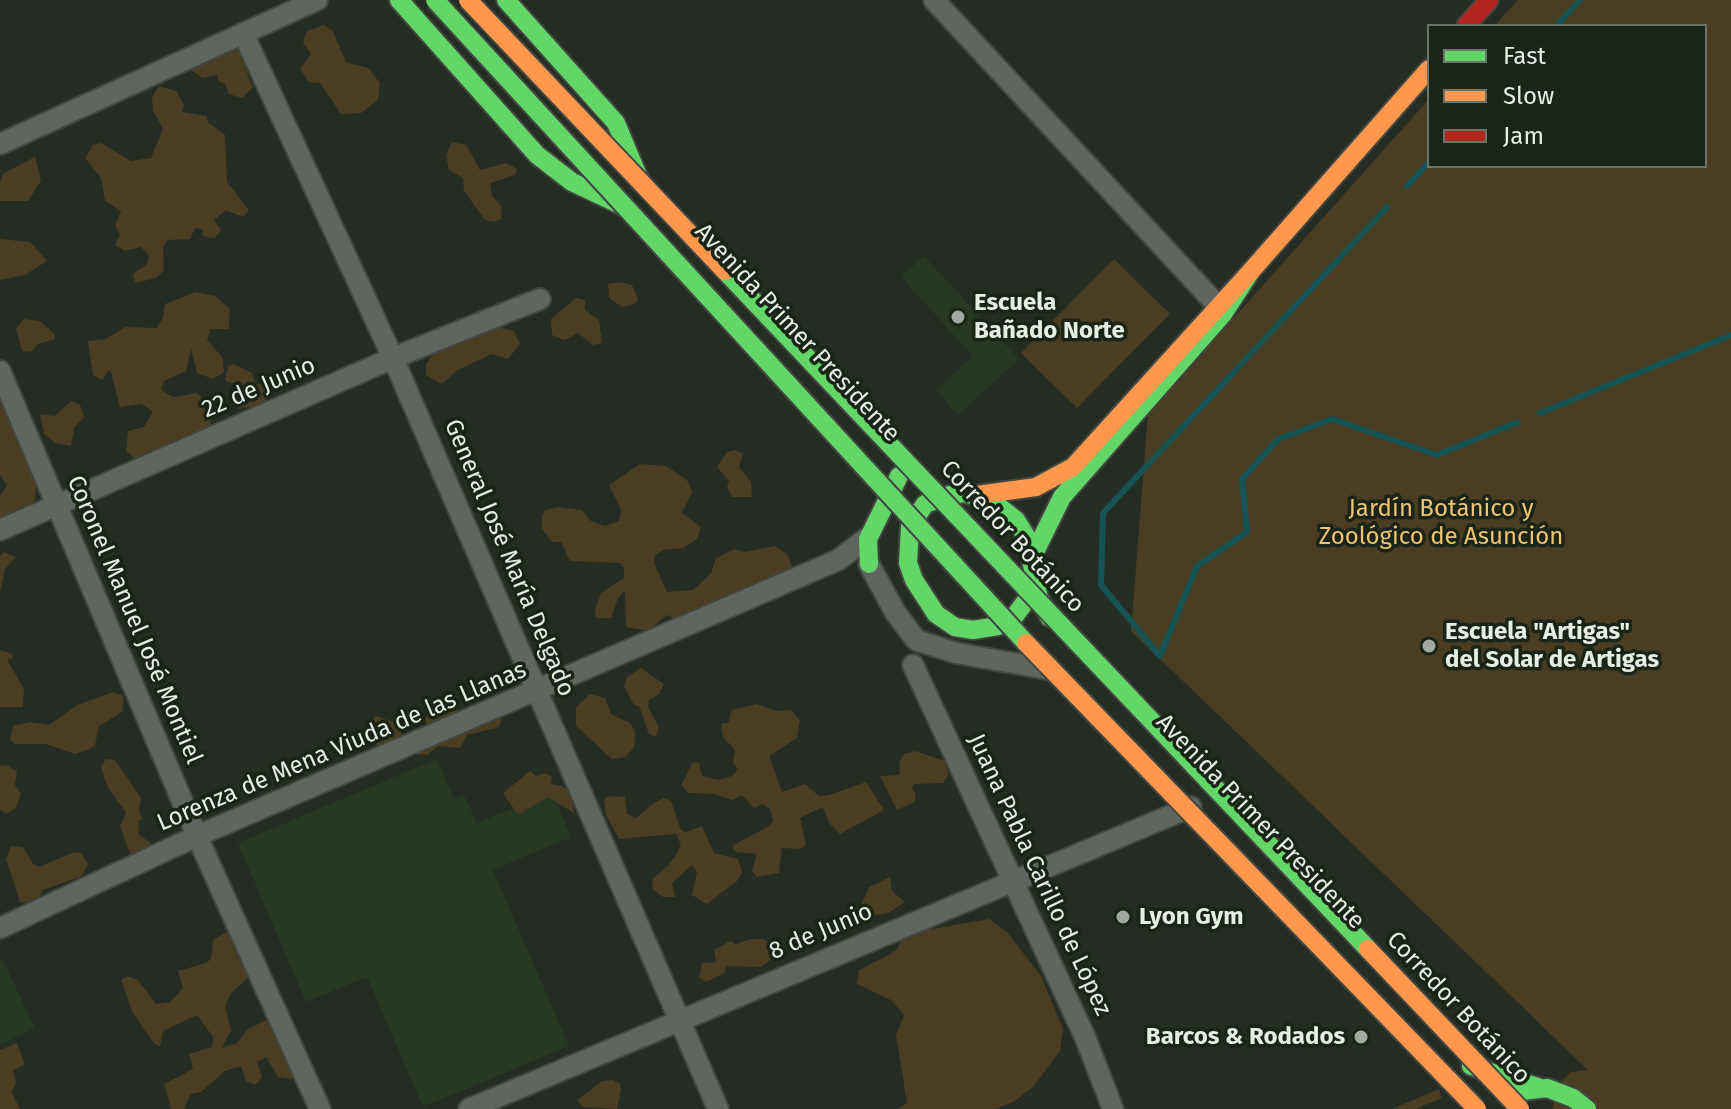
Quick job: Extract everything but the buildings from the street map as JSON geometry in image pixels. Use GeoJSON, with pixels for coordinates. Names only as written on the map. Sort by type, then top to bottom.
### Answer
{"type":"FeatureCollection","features":[{"type":"Feature","properties":{"kind":"main road","name":"Avenida Primer Presidente"},"geometry":{"type":"LineString","coordinates":[[399,0],[552,169],[661,222]]}},
{"type":"Feature","properties":{"kind":"main road"},"geometry":{"type":"LineString","coordinates":[[435,0],[1070,691],[1477,1109]]}},
{"type":"Feature","properties":{"kind":"main road","name":"Corredor Botánico"},"geometry":{"type":"LineString","coordinates":[[468,0],[1520,1109]]}},
{"type":"Feature","properties":{"kind":"main road","name":"Avenida Primer Presidente"},"geometry":{"type":"LineString","coordinates":[[506,0],[616,123],[646,196],[661,222],[899,476],[991,500],[1016,520],[1026,536],[1039,598],[1075,663],[1438,1043],[1475,1067],[1561,1092],[1587,1109]]}},
{"type":"Feature","properties":{"kind":"main road"},"geometry":{"type":"LineString","coordinates":[[1468,24],[1489,0]]}},
{"type":"Feature","properties":{"kind":"main road"},"geometry":{"type":"LineString","coordinates":[[907,538],[915,515],[925,504],[970,494],[1036,487],[1073,467],[1427,71]]}},
{"type":"Feature","properties":{"kind":"main road"},"geometry":{"type":"LineString","coordinates":[[955,627],[973,630],[998,626],[1013,618],[1029,597],[1032,564],[1062,497],[1223,314],[1251,271]]}},
{"type":"Feature","properties":{"kind":"main road","name":"Avenida Primer Presidente"},"geometry":{"type":"LineString","coordinates":[[899,476],[908,563],[916,583],[936,614],[955,627],[1045,659],[1068,673],[1431,1048],[1462,1109]]}},
{"type":"Feature","properties":{"kind":"main road"},"geometry":{"type":"LineString","coordinates":[[869,564],[866,554],[869,536],[899,476]]}},
{"type":"Feature","properties":{"kind":"main road"},"geometry":{"type":"LineString","coordinates":[[1488,1109],[1504,1096],[1538,1087]]}},
{"type":"Feature","properties":{"kind":"street"},"geometry":{"type":"LineString","coordinates":[[0,144],[317,0]]}},
{"type":"Feature","properties":{"kind":"street"},"geometry":{"type":"LineString","coordinates":[[934,0],[1217,305]]}},
{"type":"Feature","properties":{"kind":"street","name":"General José María Delgado"},"geometry":{"type":"LineString","coordinates":[[243,33],[393,358],[718,1109]]}},
{"type":"Feature","properties":{"kind":"street","name":"22 de Junio"},"geometry":{"type":"LineString","coordinates":[[0,530],[393,358],[540,299]]}},
{"type":"Feature","properties":{"kind":"street","name":"Coronel Manuel José Montiel"},"geometry":{"type":"LineString","coordinates":[[0,371],[197,836],[320,1109]]}},
{"type":"Feature","properties":{"kind":"street","name":"Lorenza de Mena Viuda de las Llanas"},"geometry":{"type":"LineString","coordinates":[[0,928],[197,836],[838,560],[869,536]]}},
{"type":"Feature","properties":{"kind":"street"},"geometry":{"type":"LineString","coordinates":[[838,560],[869,564],[916,583]]}},
{"type":"Feature","properties":{"kind":"street"},"geometry":{"type":"LineString","coordinates":[[869,564],[895,612],[916,640],[956,653],[1068,673]]}},
{"type":"Feature","properties":{"kind":"street","name":"Juana Pabla Carillo de López"},"geometry":{"type":"LineString","coordinates":[[913,665],[1085,1037],[1113,1109]]}},
{"type":"Feature","properties":{"kind":"street","name":"8 de Junio"},"geometry":{"type":"LineString","coordinates":[[469,1109],[1194,805]]}},
{"type":"Feature","properties":{"kind":"shaded area","name":"Escuela Bañado Norte"},"geometry":{"type":"Polygon","coordinates":[[[924,256],[1019,359],[958,415],[936,390],[973,356],[901,277],[924,256]]]}},
{"type":"Feature","properties":{"kind":"shaded area"},"geometry":{"type":"Polygon","coordinates":[[[437,759],[454,799],[464,795],[477,823],[552,792],[571,837],[493,870],[569,1046],[423,1107],[367,977],[306,1002],[238,843],[437,759]]]}},
{"type":"Feature","properties":{"kind":"shaded area"},"geometry":{"type":"Polygon","coordinates":[[[0,959],[35,1028],[0,1045],[0,959]]]}},
{"type":"Feature","properties":{"kind":"green space","name":"Jardín Botánico y Zoológico de Asunción"},"geometry":{"type":"Polygon","coordinates":[[[1518,0],[1731,0],[1731,1109],[1552,1109],[1563,1079],[1571,1072],[1588,1070],[1131,631],[1148,414],[1427,101],[1427,168],[1707,168],[1707,24],[1496,24],[1518,0]]]}},
{"type":"Feature","properties":{"kind":"green space"},"geometry":{"type":"Polygon","coordinates":[[[323,25],[332,30],[346,62],[368,68],[380,83],[378,100],[361,113],[341,114],[320,83],[309,82],[300,69],[311,54],[303,43],[307,31],[323,25]]]}},
{"type":"Feature","properties":{"kind":"green space"},"geometry":{"type":"Polygon","coordinates":[[[227,41],[246,49],[253,65],[247,74],[253,87],[242,98],[229,94],[225,84],[218,81],[218,75],[203,78],[181,64],[227,41]]]}},
{"type":"Feature","properties":{"kind":"green space"},"geometry":{"type":"Polygon","coordinates":[[[159,86],[176,91],[184,105],[182,112],[207,116],[208,122],[225,135],[227,182],[249,210],[243,217],[226,210],[214,220],[221,230],[215,238],[202,235],[203,230],[195,228],[190,239],[168,240],[163,246],[164,270],[156,278],[135,283],[133,274],[147,264],[149,255],[141,247],[125,251],[115,245],[120,235],[115,226],[121,211],[105,201],[101,178],[85,158],[93,145],[101,143],[131,161],[151,158],[163,129],[153,111],[152,97],[159,86]]]}},
{"type":"Feature","properties":{"kind":"green space"},"geometry":{"type":"Polygon","coordinates":[[[452,142],[466,145],[480,170],[506,163],[517,169],[515,175],[490,183],[492,196],[502,207],[501,219],[494,222],[485,220],[464,191],[463,178],[449,170],[446,155],[452,142]]]}},
{"type":"Feature","properties":{"kind":"green space"},"geometry":{"type":"Polygon","coordinates":[[[35,157],[41,181],[28,201],[0,201],[0,181],[4,173],[35,157]]]}},
{"type":"Feature","properties":{"kind":"green space"},"geometry":{"type":"Polygon","coordinates":[[[0,239],[30,242],[47,261],[25,275],[0,280],[0,239]]]}},
{"type":"Feature","properties":{"kind":"green space"},"geometry":{"type":"Polygon","coordinates":[[[1114,259],[1170,314],[1077,408],[1021,353],[1114,259]]]}},
{"type":"Feature","properties":{"kind":"green space"},"geometry":{"type":"Polygon","coordinates":[[[620,282],[632,285],[638,299],[635,304],[622,307],[609,298],[608,284],[620,282]]]}},
{"type":"Feature","properties":{"kind":"green space"},"geometry":{"type":"Polygon","coordinates":[[[196,292],[215,296],[230,309],[229,329],[211,329],[207,340],[223,358],[224,372],[213,379],[197,373],[191,349],[186,371],[164,381],[161,390],[173,397],[197,393],[204,400],[206,413],[211,417],[210,430],[137,461],[126,451],[128,431],[144,427],[153,411],[141,404],[120,407],[111,372],[108,371],[102,380],[93,375],[88,341],[106,339],[125,327],[157,328],[163,318],[165,304],[196,292]]]}},
{"type":"Feature","properties":{"kind":"green space"},"geometry":{"type":"Polygon","coordinates":[[[576,298],[585,300],[585,310],[599,320],[602,343],[593,345],[578,333],[565,340],[552,335],[551,319],[576,298]]]}},
{"type":"Feature","properties":{"kind":"green space"},"geometry":{"type":"Polygon","coordinates":[[[24,319],[40,321],[55,334],[55,339],[38,344],[31,352],[22,351],[16,328],[24,319]]]}},
{"type":"Feature","properties":{"kind":"green space"},"geometry":{"type":"Polygon","coordinates":[[[501,328],[514,331],[520,344],[508,359],[492,354],[456,371],[442,384],[426,375],[426,364],[438,348],[472,330],[486,333],[501,328]]]}},
{"type":"Feature","properties":{"kind":"green space"},"geometry":{"type":"Polygon","coordinates":[[[234,364],[252,373],[255,384],[269,385],[267,405],[237,409],[234,400],[237,387],[225,380],[228,366],[234,364]]]}},
{"type":"Feature","properties":{"kind":"green space"},"geometry":{"type":"Polygon","coordinates":[[[71,401],[80,405],[84,417],[74,428],[71,446],[55,443],[44,434],[40,414],[55,416],[71,401]]]}},
{"type":"Feature","properties":{"kind":"green space"},"geometry":{"type":"Polygon","coordinates":[[[0,403],[7,408],[37,482],[34,502],[25,511],[0,520],[0,496],[7,485],[0,475],[0,403]]]}},
{"type":"Feature","properties":{"kind":"green space"},"geometry":{"type":"Polygon","coordinates":[[[736,450],[743,454],[739,467],[751,482],[752,497],[732,497],[727,486],[729,481],[717,467],[727,452],[736,450]]]}},
{"type":"Feature","properties":{"kind":"green space"},"geometry":{"type":"Polygon","coordinates":[[[640,464],[666,466],[687,480],[692,492],[682,513],[701,527],[697,539],[683,548],[664,550],[655,555],[654,563],[667,592],[693,590],[711,573],[716,558],[734,549],[745,552],[775,546],[787,554],[794,570],[759,587],[751,586],[715,626],[690,626],[667,615],[648,631],[626,627],[625,591],[618,598],[611,618],[596,618],[595,609],[601,593],[624,578],[624,568],[620,563],[570,561],[561,542],[552,542],[542,529],[542,516],[545,510],[558,507],[582,510],[591,521],[605,526],[619,521],[621,510],[609,485],[640,464]]]}},
{"type":"Feature","properties":{"kind":"green space"},"geometry":{"type":"Polygon","coordinates":[[[4,552],[16,557],[5,569],[0,591],[0,556],[4,552]]]}},
{"type":"Feature","properties":{"kind":"green space"},"geometry":{"type":"Polygon","coordinates":[[[0,650],[12,654],[13,658],[7,660],[24,689],[23,707],[0,707],[0,650]]]}},
{"type":"Feature","properties":{"kind":"green space"},"geometry":{"type":"Polygon","coordinates":[[[641,668],[664,684],[659,694],[649,700],[648,707],[659,727],[656,737],[649,734],[639,706],[634,705],[624,686],[627,677],[641,668]]]}},
{"type":"Feature","properties":{"kind":"green space"},"geometry":{"type":"Polygon","coordinates":[[[113,692],[124,696],[122,712],[99,726],[95,745],[90,749],[75,754],[46,744],[15,744],[10,740],[13,726],[30,722],[49,725],[77,705],[113,692]]]}},
{"type":"Feature","properties":{"kind":"green space"},"geometry":{"type":"Polygon","coordinates":[[[590,694],[605,698],[611,714],[630,723],[635,731],[634,748],[625,757],[612,759],[576,726],[576,707],[590,694]]]}},
{"type":"Feature","properties":{"kind":"green space"},"geometry":{"type":"Polygon","coordinates":[[[757,704],[777,711],[791,710],[800,720],[797,738],[769,756],[782,792],[805,784],[819,796],[829,795],[866,782],[884,810],[840,834],[829,823],[823,807],[800,818],[806,845],[800,849],[782,848],[779,873],[757,877],[752,871],[757,854],[736,852],[732,846],[769,826],[773,821],[770,809],[762,804],[754,808],[742,795],[733,800],[714,794],[689,793],[681,785],[693,762],[699,763],[702,776],[718,780],[732,776],[738,769],[733,763],[735,750],[723,737],[721,724],[729,722],[731,710],[757,704]]]}},
{"type":"Feature","properties":{"kind":"green space"},"geometry":{"type":"Polygon","coordinates":[[[438,705],[453,705],[458,711],[477,706],[504,712],[499,727],[467,735],[460,748],[439,746],[427,755],[414,754],[405,745],[429,730],[425,720],[430,709],[438,705]]]}},
{"type":"Feature","properties":{"kind":"green space"},"geometry":{"type":"Polygon","coordinates":[[[376,716],[400,724],[402,739],[388,746],[374,744],[366,729],[376,716]]]}},
{"type":"Feature","properties":{"kind":"green space"},"geometry":{"type":"Polygon","coordinates":[[[915,751],[945,761],[948,775],[943,783],[914,784],[911,788],[916,794],[914,802],[897,810],[880,776],[900,775],[899,763],[904,754],[915,751]]]}},
{"type":"Feature","properties":{"kind":"green space"},"geometry":{"type":"Polygon","coordinates":[[[106,759],[115,760],[141,798],[139,811],[143,820],[139,820],[138,834],[156,847],[133,863],[120,826],[126,813],[108,787],[102,771],[101,766],[106,759]]]}},
{"type":"Feature","properties":{"kind":"green space"},"geometry":{"type":"Polygon","coordinates":[[[6,765],[17,771],[15,785],[21,794],[16,808],[6,814],[0,810],[0,766],[6,765]]]}},
{"type":"Feature","properties":{"kind":"green space"},"geometry":{"type":"Polygon","coordinates":[[[530,771],[536,776],[545,773],[552,776],[551,784],[562,786],[571,793],[574,813],[548,797],[518,815],[503,793],[530,771]]]}},
{"type":"Feature","properties":{"kind":"green space"},"geometry":{"type":"Polygon","coordinates":[[[608,796],[625,797],[627,814],[636,818],[664,798],[671,801],[681,830],[686,832],[702,826],[714,853],[738,859],[742,872],[737,881],[707,904],[692,895],[697,872],[692,865],[672,883],[675,897],[663,897],[653,889],[652,879],[668,866],[677,853],[681,845],[676,834],[619,839],[606,815],[604,801],[608,796]]]}},
{"type":"Feature","properties":{"kind":"green space"},"geometry":{"type":"Polygon","coordinates":[[[11,846],[23,847],[33,864],[39,867],[74,852],[81,853],[88,864],[82,876],[43,890],[37,902],[20,902],[6,859],[11,846]]]}},
{"type":"Feature","properties":{"kind":"green space"},"geometry":{"type":"Polygon","coordinates":[[[890,877],[892,891],[905,902],[888,913],[869,916],[859,909],[869,887],[890,877]]]}},
{"type":"Feature","properties":{"kind":"green space"},"geometry":{"type":"Polygon","coordinates":[[[989,919],[1007,932],[1041,976],[1063,1029],[1060,1051],[1033,1087],[1015,1101],[996,1109],[897,1109],[907,1103],[896,1035],[904,1015],[891,1000],[857,984],[859,970],[898,948],[903,934],[989,919]]]}},
{"type":"Feature","properties":{"kind":"green space"},"geometry":{"type":"Polygon","coordinates":[[[230,930],[253,965],[249,977],[231,993],[225,1006],[231,1030],[222,1047],[236,1044],[248,1029],[275,1016],[276,1039],[295,1070],[293,1079],[278,1077],[266,1057],[257,1062],[262,1077],[255,1085],[246,1081],[241,1066],[225,1071],[201,1092],[191,1094],[184,1109],[171,1109],[164,1084],[193,1069],[189,1054],[212,1047],[213,1037],[197,1015],[163,1031],[160,1046],[154,1044],[132,1011],[121,980],[127,976],[138,980],[156,1004],[170,1002],[183,988],[178,971],[206,963],[211,959],[213,940],[230,930]]]}},
{"type":"Feature","properties":{"kind":"green space"},"geometry":{"type":"Polygon","coordinates":[[[762,939],[774,944],[781,952],[761,967],[727,966],[724,973],[706,982],[699,978],[702,963],[716,962],[714,950],[730,941],[736,944],[762,939]]]}},
{"type":"Feature","properties":{"kind":"green space"},"geometry":{"type":"Polygon","coordinates":[[[17,1043],[25,1064],[13,1071],[16,1083],[12,1093],[20,1109],[0,1109],[0,1050],[17,1043]]]}},
{"type":"Feature","properties":{"kind":"green space"},"geometry":{"type":"Polygon","coordinates":[[[613,1080],[620,1084],[621,1090],[617,1109],[583,1107],[577,1100],[602,1081],[613,1080]]]}},
{"type":"Feature","properties":{"kind":"green space"},"geometry":{"type":"Polygon","coordinates":[[[1439,1089],[1442,1098],[1416,1109],[1392,1109],[1439,1089]]]}},
{"type":"Feature","properties":{"kind":"waterway"},"geometry":{"type":"LineString","coordinates":[[1558,24],[1580,0]]}},
{"type":"Feature","properties":{"kind":"waterway"},"geometry":{"type":"LineString","coordinates":[[1407,186],[1427,164]]}},
{"type":"Feature","properties":{"kind":"waterway"},"geometry":{"type":"LineString","coordinates":[[1387,207],[1103,513],[1101,585],[1160,656],[1197,566],[1247,532],[1242,479],[1278,439],[1332,419],[1437,455],[1518,422]]}},
{"type":"Feature","properties":{"kind":"waterway"},"geometry":{"type":"LineString","coordinates":[[1540,413],[1731,335]]}},
{"type":"Feature","properties":{"kind":"traffic: fast"},"geometry":{"type":"LineString","coordinates":[[399,0],[537,155],[572,182],[625,207]]}},
{"type":"Feature","properties":{"kind":"traffic: fast"},"geometry":{"type":"LineString","coordinates":[[435,0],[1026,643]]}},
{"type":"Feature","properties":{"kind":"traffic: fast"},"geometry":{"type":"LineString","coordinates":[[506,0],[616,123],[641,183]]}},
{"type":"Feature","properties":{"kind":"traffic: fast"},"geometry":{"type":"LineString","coordinates":[[725,271],[1368,949]]}},
{"type":"Feature","properties":{"kind":"traffic: fast"},"geometry":{"type":"LineString","coordinates":[[1032,558],[1062,497],[1223,314],[1251,271]]}},
{"type":"Feature","properties":{"kind":"traffic: fast"},"geometry":{"type":"LineString","coordinates":[[869,564],[868,539],[899,476]]}},
{"type":"Feature","properties":{"kind":"traffic: fast"},"geometry":{"type":"LineString","coordinates":[[1033,570],[1029,597],[1013,618],[998,626],[973,630],[955,627],[936,614],[914,580],[908,563],[910,527],[925,504],[950,495],[964,493],[991,500],[1016,520],[1026,536],[1039,598],[1049,617]]}},
{"type":"Feature","properties":{"kind":"traffic: fast"},"geometry":{"type":"LineString","coordinates":[[1471,1066],[1538,1087]]}},
{"type":"Feature","properties":{"kind":"traffic: fast"},"geometry":{"type":"LineString","coordinates":[[1515,1092],[1547,1088],[1573,1098],[1587,1109]]}},
{"type":"Feature","properties":{"kind":"traffic: slow"},"geometry":{"type":"LineString","coordinates":[[468,0],[725,271]]}},
{"type":"Feature","properties":{"kind":"traffic: slow"},"geometry":{"type":"LineString","coordinates":[[1251,271],[1427,71]]}},
{"type":"Feature","properties":{"kind":"traffic: slow"},"geometry":{"type":"LineString","coordinates":[[977,495],[1036,487],[1073,467],[1251,271]]}},
{"type":"Feature","properties":{"kind":"traffic: slow"},"geometry":{"type":"LineString","coordinates":[[1026,643],[1477,1109]]}},
{"type":"Feature","properties":{"kind":"traffic: slow"},"geometry":{"type":"LineString","coordinates":[[1368,949],[1520,1109]]}},
{"type":"Feature","properties":{"kind":"traffic: jam"},"geometry":{"type":"LineString","coordinates":[[1468,24],[1489,0]]}},
{"type":"Feature","properties":{"kind":"place","name":"Escuela Bañado Norte"},"geometry":{"type":"Point","coordinates":[958,317]}},
{"type":"Feature","properties":{"kind":"place","name":"Escuela \"Artigas\" del Solar de Artigas"},"geometry":{"type":"Point","coordinates":[1429,646]}},
{"type":"Feature","properties":{"kind":"place","name":"Lyon Gym"},"geometry":{"type":"Point","coordinates":[1123,917]}},
{"type":"Feature","properties":{"kind":"place","name":"Barcos & Rodados"},"geometry":{"type":"Point","coordinates":[1361,1037]}}]}
